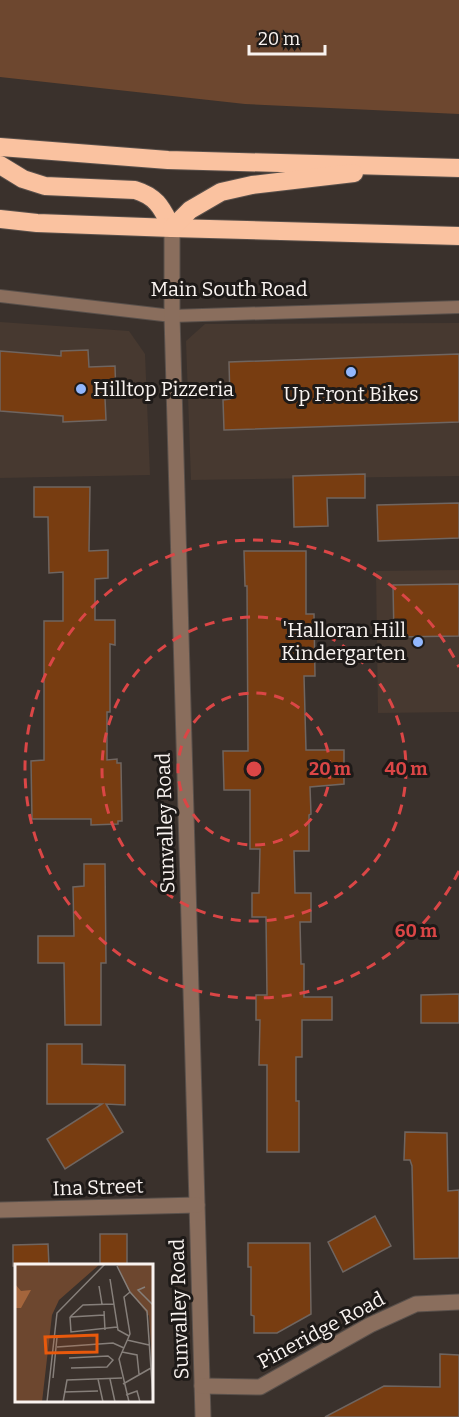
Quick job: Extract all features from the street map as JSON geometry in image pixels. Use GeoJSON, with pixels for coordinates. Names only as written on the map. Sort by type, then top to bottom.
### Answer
{"type":"FeatureCollection","features":[{"type":"Feature","properties":{"kind":"highway"},"geometry":{"type":"LineString","coordinates":[[0,147],[168,160],[459,168]]}},
{"type":"Feature","properties":{"kind":"highway"},"geometry":{"type":"LineString","coordinates":[[0,165],[23,179],[45,186],[135,190],[146,193],[158,202],[172,228]]}},
{"type":"Feature","properties":{"kind":"highway"},"geometry":{"type":"LineString","coordinates":[[172,228],[190,210],[221,192],[396,166]]}},
{"type":"Feature","properties":{"kind":"highway"},"geometry":{"type":"LineString","coordinates":[[0,219],[37,224],[459,236]]}},
{"type":"Feature","properties":{"kind":"street","name":"Sunvalley Road"},"geometry":{"type":"LineString","coordinates":[[172,228],[172,316],[202,1417]]}},
{"type":"Feature","properties":{"kind":"street","name":"Ina Street"},"geometry":{"type":"LineString","coordinates":[[0,1210],[197,1205]]}},
{"type":"Feature","properties":{"kind":"street","name":"Pineridge Road"},"geometry":{"type":"LineString","coordinates":[[202,1386],[260,1387],[370,1325],[416,1304],[459,1302]]}},
{"type":"Feature","properties":{"kind":"lane","name":"Main South Road"},"geometry":{"type":"LineString","coordinates":[[0,296],[172,316],[459,307]]}},
{"type":"Feature","properties":{"kind":"shaded area"},"geometry":{"type":"Polygon","coordinates":[[[0,0],[459,0],[459,114],[245,104],[0,77],[0,0]]]}},
{"type":"Feature","properties":{"kind":"shaded area"},"geometry":{"type":"Polygon","coordinates":[[[0,322],[129,331],[145,354],[150,475],[0,478],[0,322]]]}},
{"type":"Feature","properties":{"kind":"shaded area"},"geometry":{"type":"Polygon","coordinates":[[[459,323],[459,476],[191,480],[186,341],[205,324],[459,323]]]}},
{"type":"Feature","properties":{"kind":"shaded area","name":"'Halloran Hill Kindergarten"},"geometry":{"type":"Polygon","coordinates":[[[459,570],[459,712],[378,713],[376,571],[459,570]]]}},
{"type":"Feature","properties":{"kind":"building"},"geometry":{"type":"Polygon","coordinates":[[[88,350],[89,367],[115,366],[116,397],[105,398],[106,420],[63,422],[63,416],[0,411],[0,351],[61,356],[61,351],[88,350]]]}},
{"type":"Feature","properties":{"kind":"building"},"geometry":{"type":"Polygon","coordinates":[[[459,354],[459,422],[224,430],[223,400],[230,399],[229,362],[459,354]]]}},
{"type":"Feature","properties":{"kind":"building"},"geometry":{"type":"Polygon","coordinates":[[[365,474],[365,498],[327,498],[328,526],[294,527],[293,476],[365,474]]]}},
{"type":"Feature","properties":{"kind":"building"},"geometry":{"type":"Polygon","coordinates":[[[34,487],[90,487],[89,551],[108,550],[108,578],[95,579],[95,620],[115,620],[115,645],[110,644],[107,760],[117,759],[117,763],[121,763],[122,821],[118,821],[118,824],[91,825],[91,819],[32,819],[31,761],[44,760],[44,621],[63,621],[63,572],[49,573],[48,517],[34,517],[34,487]]]}},
{"type":"Feature","properties":{"kind":"building"},"geometry":{"type":"Polygon","coordinates":[[[459,503],[459,538],[378,541],[377,505],[459,503]]]}},
{"type":"Feature","properties":{"kind":"building"},"geometry":{"type":"Polygon","coordinates":[[[244,551],[306,551],[306,614],[314,614],[315,676],[304,676],[306,750],[344,750],[344,784],[310,787],[309,851],[294,851],[295,893],[311,893],[311,922],[300,922],[304,997],[332,997],[332,1020],[302,1020],[302,1057],[296,1057],[299,1152],[267,1152],[267,1065],[259,1065],[260,1020],[256,1020],[256,995],[267,995],[266,917],[252,917],[252,893],[259,893],[260,849],[250,849],[250,790],[224,790],[223,751],[248,751],[247,586],[245,586],[244,551]]]}},
{"type":"Feature","properties":{"kind":"building"},"geometry":{"type":"Polygon","coordinates":[[[459,584],[459,636],[394,637],[393,585],[459,584]]]}},
{"type":"Feature","properties":{"kind":"building"},"geometry":{"type":"Polygon","coordinates":[[[84,864],[105,864],[106,963],[101,963],[101,1025],[65,1025],[64,963],[38,963],[38,936],[74,936],[73,887],[84,886],[84,864]]]}},
{"type":"Feature","properties":{"kind":"building"},"geometry":{"type":"Polygon","coordinates":[[[459,994],[459,1023],[421,1023],[421,995],[459,994]]]}},
{"type":"Feature","properties":{"kind":"building"},"geometry":{"type":"Polygon","coordinates":[[[47,1044],[82,1044],[82,1064],[125,1065],[125,1105],[106,1104],[123,1132],[65,1169],[47,1139],[102,1104],[47,1104],[47,1044]]]}},
{"type":"Feature","properties":{"kind":"building"},"geometry":{"type":"Polygon","coordinates":[[[405,1132],[447,1133],[448,1191],[459,1190],[459,1258],[414,1259],[412,1166],[410,1160],[404,1160],[405,1132]]]}},
{"type":"Feature","properties":{"kind":"building"},"geometry":{"type":"Polygon","coordinates":[[[375,1216],[391,1246],[343,1272],[328,1242],[375,1216]]]}},
{"type":"Feature","properties":{"kind":"building"},"geometry":{"type":"Polygon","coordinates":[[[100,1234],[127,1234],[127,1264],[100,1264],[100,1234]]]}},
{"type":"Feature","properties":{"kind":"building"},"geometry":{"type":"Polygon","coordinates":[[[248,1243],[310,1243],[311,1314],[277,1333],[254,1333],[248,1243]]]}},
{"type":"Feature","properties":{"kind":"building"},"geometry":{"type":"Polygon","coordinates":[[[48,1244],[49,1264],[15,1264],[13,1266],[13,1245],[48,1244]]]}},
{"type":"Feature","properties":{"kind":"building"},"geometry":{"type":"Polygon","coordinates":[[[440,1354],[459,1355],[459,1417],[325,1417],[384,1386],[440,1387],[440,1354]]]}},
{"type":"Feature","properties":{"kind":"place","name":"Up Front Bikes"},"geometry":{"type":"Point","coordinates":[351,372]}},
{"type":"Feature","properties":{"kind":"place","name":"Hilltop Pizzeria"},"geometry":{"type":"Point","coordinates":[81,389]}},
{"type":"Feature","properties":{"kind":"place","name":"'Halloran Hill Kindergarten"},"geometry":{"type":"Point","coordinates":[418,642]}}]}
